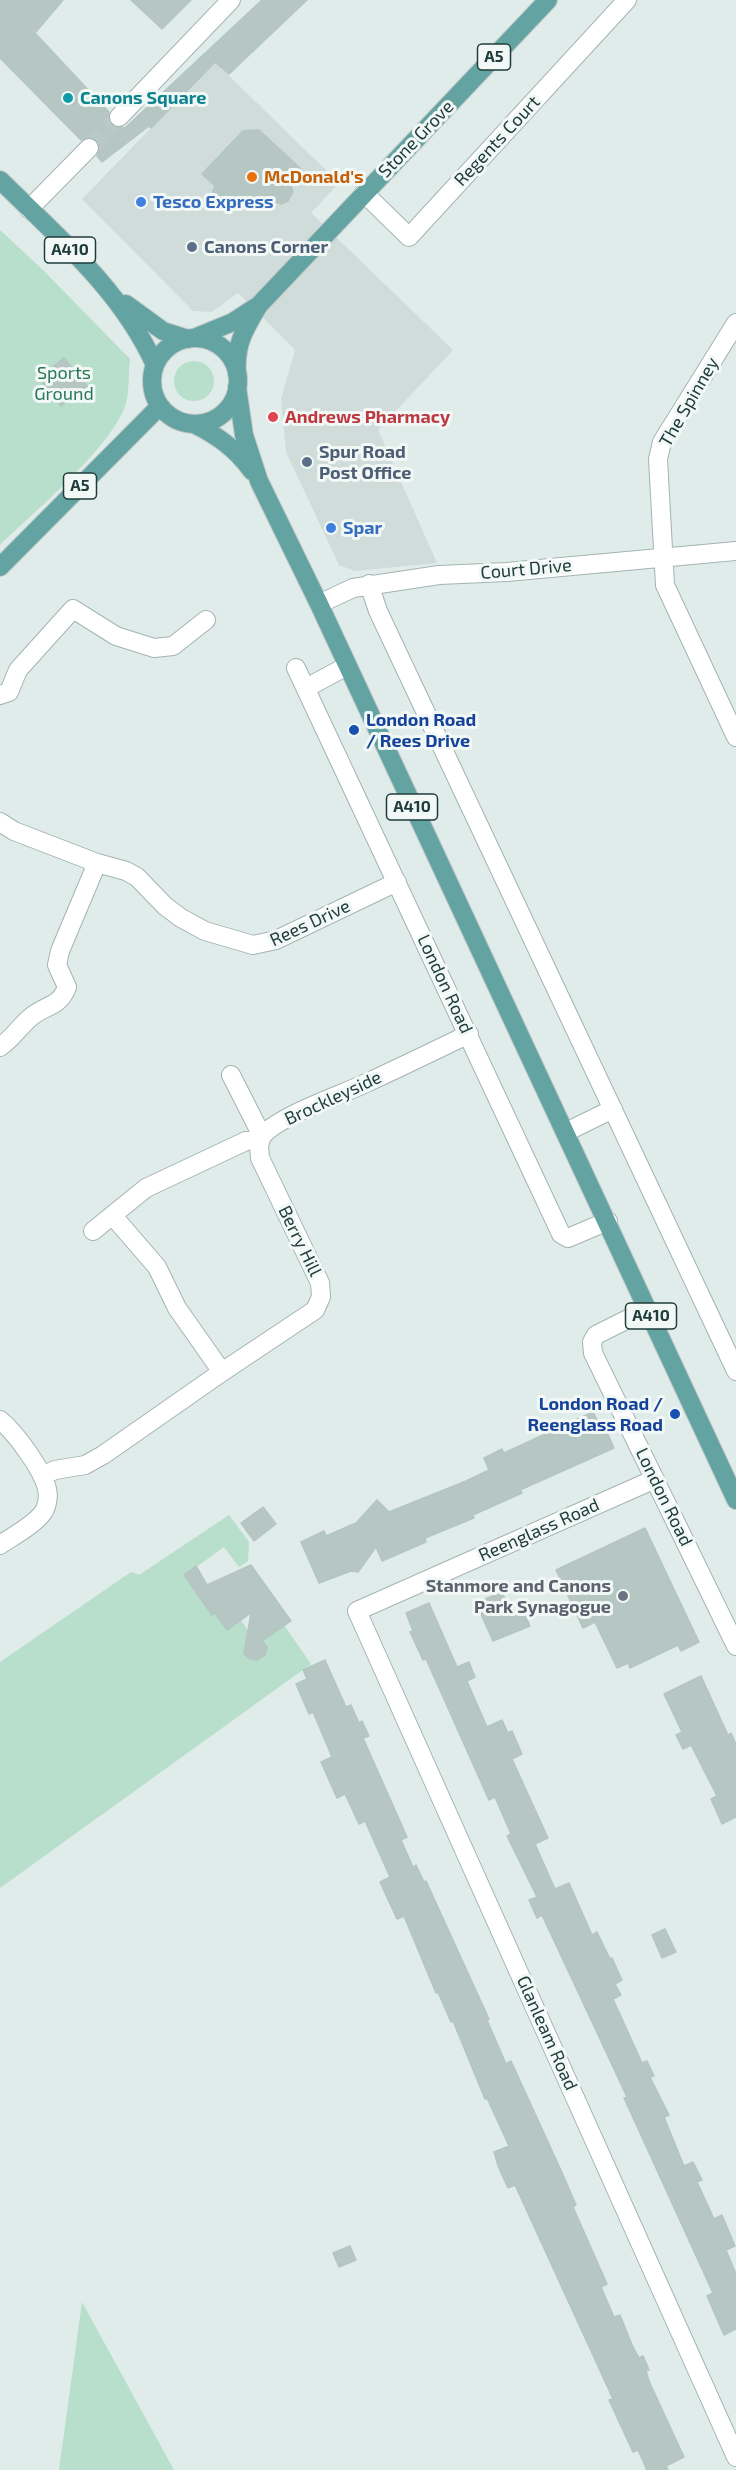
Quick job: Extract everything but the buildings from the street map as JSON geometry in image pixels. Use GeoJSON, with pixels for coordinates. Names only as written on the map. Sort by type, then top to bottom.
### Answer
{"type":"FeatureCollection","features":[{"type":"Feature","properties":{"kind":"main road","name":"Stone Grove"},"geometry":{"type":"LineString","coordinates":[[191,339],[233,322],[259,305],[548,0]]}},
{"type":"Feature","properties":{"kind":"main road","name":"A410"},"geometry":{"type":"LineString","coordinates":[[0,180],[110,292],[141,335],[154,366]]}},
{"type":"Feature","properties":{"kind":"main road","name":"A410"},"geometry":{"type":"LineString","coordinates":[[110,292],[163,331],[191,339]]}},
{"type":"Feature","properties":{"kind":"main road","name":"Stone Grove"},"geometry":{"type":"LineString","coordinates":[[237,380],[238,344],[259,305]]}},
{"type":"Feature","properties":{"kind":"main road","name":"A5"},"geometry":{"type":"LineString","coordinates":[[154,366],[162,353],[170,346],[191,339]]}},
{"type":"Feature","properties":{"kind":"main road"},"geometry":{"type":"LineString","coordinates":[[191,339],[214,343],[226,352],[232,360],[237,380]]}},
{"type":"Feature","properties":{"kind":"main road"},"geometry":{"type":"LineString","coordinates":[[154,366],[152,384],[160,406],[179,421],[194,424]]}},
{"type":"Feature","properties":{"kind":"main road","name":"A410"},"geometry":{"type":"LineString","coordinates":[[237,380],[244,435],[260,481],[320,604],[736,1500]]}},
{"type":"Feature","properties":{"kind":"main road","name":"A5"},"geometry":{"type":"LineString","coordinates":[[194,424],[211,421],[230,406],[237,380]]}},
{"type":"Feature","properties":{"kind":"main road","name":"A5"},"geometry":{"type":"LineString","coordinates":[[0,567],[160,406]]}},
{"type":"Feature","properties":{"kind":"main road","name":"A410"},"geometry":{"type":"LineString","coordinates":[[194,424],[218,436],[242,456],[260,481]]}},
{"type":"Feature","properties":{"kind":"street","name":"Regents Court"},"geometry":{"type":"LineString","coordinates":[[364,193],[409,237],[627,0]]}},
{"type":"Feature","properties":{"kind":"street"},"geometry":{"type":"LineString","coordinates":[[119,117],[220,4]]}},
{"type":"Feature","properties":{"kind":"street"},"geometry":{"type":"LineString","coordinates":[[30,209],[89,148]]}},
{"type":"Feature","properties":{"kind":"street","name":"The Spinney"},"geometry":{"type":"LineString","coordinates":[[736,323],[662,442],[658,459],[665,585],[736,737]]}},
{"type":"Feature","properties":{"kind":"street","name":"Court Drive"},"geometry":{"type":"LineString","coordinates":[[320,604],[353,588],[369,584],[439,575],[507,572],[736,551]]}},
{"type":"Feature","properties":{"kind":"street"},"geometry":{"type":"LineString","coordinates":[[369,584],[378,611],[736,1371]]}},
{"type":"Feature","properties":{"kind":"street"},"geometry":{"type":"LineString","coordinates":[[0,695],[9,692],[18,670],[73,609],[116,636],[154,648],[173,645],[206,620]]}},
{"type":"Feature","properties":{"kind":"street"},"geometry":{"type":"LineString","coordinates":[[306,688],[347,666]]}},
{"type":"Feature","properties":{"kind":"street","name":"London Road"},"geometry":{"type":"LineString","coordinates":[[296,668],[561,1234],[568,1238],[573,1237],[608,1221]]}},
{"type":"Feature","properties":{"kind":"street","name":"Rees Drive"},"geometry":{"type":"LineString","coordinates":[[0,822],[14,831],[98,863],[126,871],[137,877],[165,906],[181,918],[205,931],[253,945],[276,940],[397,882]]}},
{"type":"Feature","properties":{"kind":"street"},"geometry":{"type":"LineString","coordinates":[[0,1047],[32,1016],[55,1005],[64,994],[67,987],[57,965],[60,951],[98,863]]}},
{"type":"Feature","properties":{"kind":"street","name":"Brockleyside"},"geometry":{"type":"LineString","coordinates":[[113,1216],[146,1188],[246,1141],[261,1138],[269,1128],[310,1107],[469,1034]]}},
{"type":"Feature","properties":{"kind":"street"},"geometry":{"type":"LineString","coordinates":[[231,1076],[261,1138]]}},
{"type":"Feature","properties":{"kind":"street"},"geometry":{"type":"LineString","coordinates":[[566,1132],[613,1109]]}},
{"type":"Feature","properties":{"kind":"street","name":"Berry Hill"},"geometry":{"type":"LineString","coordinates":[[42,1476],[56,1470],[85,1465],[103,1455],[315,1310],[321,1297],[320,1283],[260,1158],[261,1138]]}},
{"type":"Feature","properties":{"kind":"street"},"geometry":{"type":"LineString","coordinates":[[93,1231],[113,1216],[157,1267],[177,1308],[222,1372]]}},
{"type":"Feature","properties":{"kind":"street","name":"London Road"},"geometry":{"type":"LineString","coordinates":[[648,1309],[596,1335],[592,1342],[593,1353],[736,1646]]}},
{"type":"Feature","properties":{"kind":"street"},"geometry":{"type":"LineString","coordinates":[[0,1420],[8,1427],[42,1476],[48,1489],[48,1498],[41,1515],[0,1545]]}},
{"type":"Feature","properties":{"kind":"street","name":"Reenglass Road"},"geometry":{"type":"LineString","coordinates":[[357,1611],[655,1479]]}},
{"type":"Feature","properties":{"kind":"street","name":"Glanleam Road"},"geometry":{"type":"LineString","coordinates":[[357,1611],[736,2457]]}},
{"type":"Feature","properties":{"kind":"shaded area"},"geometry":{"type":"Polygon","coordinates":[[[215,62],[339,183],[311,213],[453,350],[378,430],[437,563],[355,571],[339,565],[286,452],[281,399],[295,350],[238,293],[212,312],[193,311],[82,199],[215,62]]]}},
{"type":"Feature","properties":{"kind":"green space","name":"Sports Ground"},"geometry":{"type":"Polygon","coordinates":[[[0,230],[43,270],[130,359],[126,403],[115,426],[102,444],[68,481],[0,545],[0,230]]]}},
{"type":"Feature","properties":{"kind":"green space"},"geometry":{"type":"Polygon","coordinates":[[[194,361],[202,362],[208,367],[213,373],[213,389],[208,395],[202,400],[194,401],[186,400],[180,395],[175,389],[174,381],[175,373],[180,367],[186,362],[194,361]]]}},
{"type":"Feature","properties":{"kind":"green space"},"geometry":{"type":"Polygon","coordinates":[[[229,1515],[249,1542],[248,1561],[239,1567],[224,1547],[184,1576],[198,1596],[201,1594],[227,1630],[241,1620],[253,1638],[250,1659],[257,1660],[265,1655],[267,1647],[262,1641],[284,1625],[311,1664],[0,1888],[0,1662],[131,1572],[139,1575],[229,1515]]]}},
{"type":"Feature","properties":{"kind":"green space"},"geometry":{"type":"Polygon","coordinates":[[[82,2302],[174,2470],[59,2470],[82,2302]]]}},
{"type":"Feature","properties":{"kind":"tunnel"},"geometry":{"type":"LineString","coordinates":[[89,148],[119,117]]}},
{"type":"Feature","properties":{"kind":"place","name":"Canons Square"},"geometry":{"type":"Point","coordinates":[68,98]}},
{"type":"Feature","properties":{"kind":"place","name":"McDonald's"},"geometry":{"type":"Point","coordinates":[252,177]}},
{"type":"Feature","properties":{"kind":"place","name":"Tesco Express"},"geometry":{"type":"Point","coordinates":[141,202]}},
{"type":"Feature","properties":{"kind":"place","name":"Canons Corner"},"geometry":{"type":"Point","coordinates":[192,247]}},
{"type":"Feature","properties":{"kind":"place","name":"Andrews Pharmacy"},"geometry":{"type":"Point","coordinates":[273,417]}},
{"type":"Feature","properties":{"kind":"place","name":"Spur Road Post Office"},"geometry":{"type":"Point","coordinates":[307,462]}},
{"type":"Feature","properties":{"kind":"place","name":"Spar"},"geometry":{"type":"Point","coordinates":[331,528]}},
{"type":"Feature","properties":{"kind":"place","name":"London Road / Rees Drive"},"geometry":{"type":"Point","coordinates":[354,730]}},
{"type":"Feature","properties":{"kind":"place","name":"London Road / Reenglass Road"},"geometry":{"type":"Point","coordinates":[675,1414]}},
{"type":"Feature","properties":{"kind":"place","name":"Stanmore and Canons Park Synagogue"},"geometry":{"type":"Point","coordinates":[623,1596]}}]}
